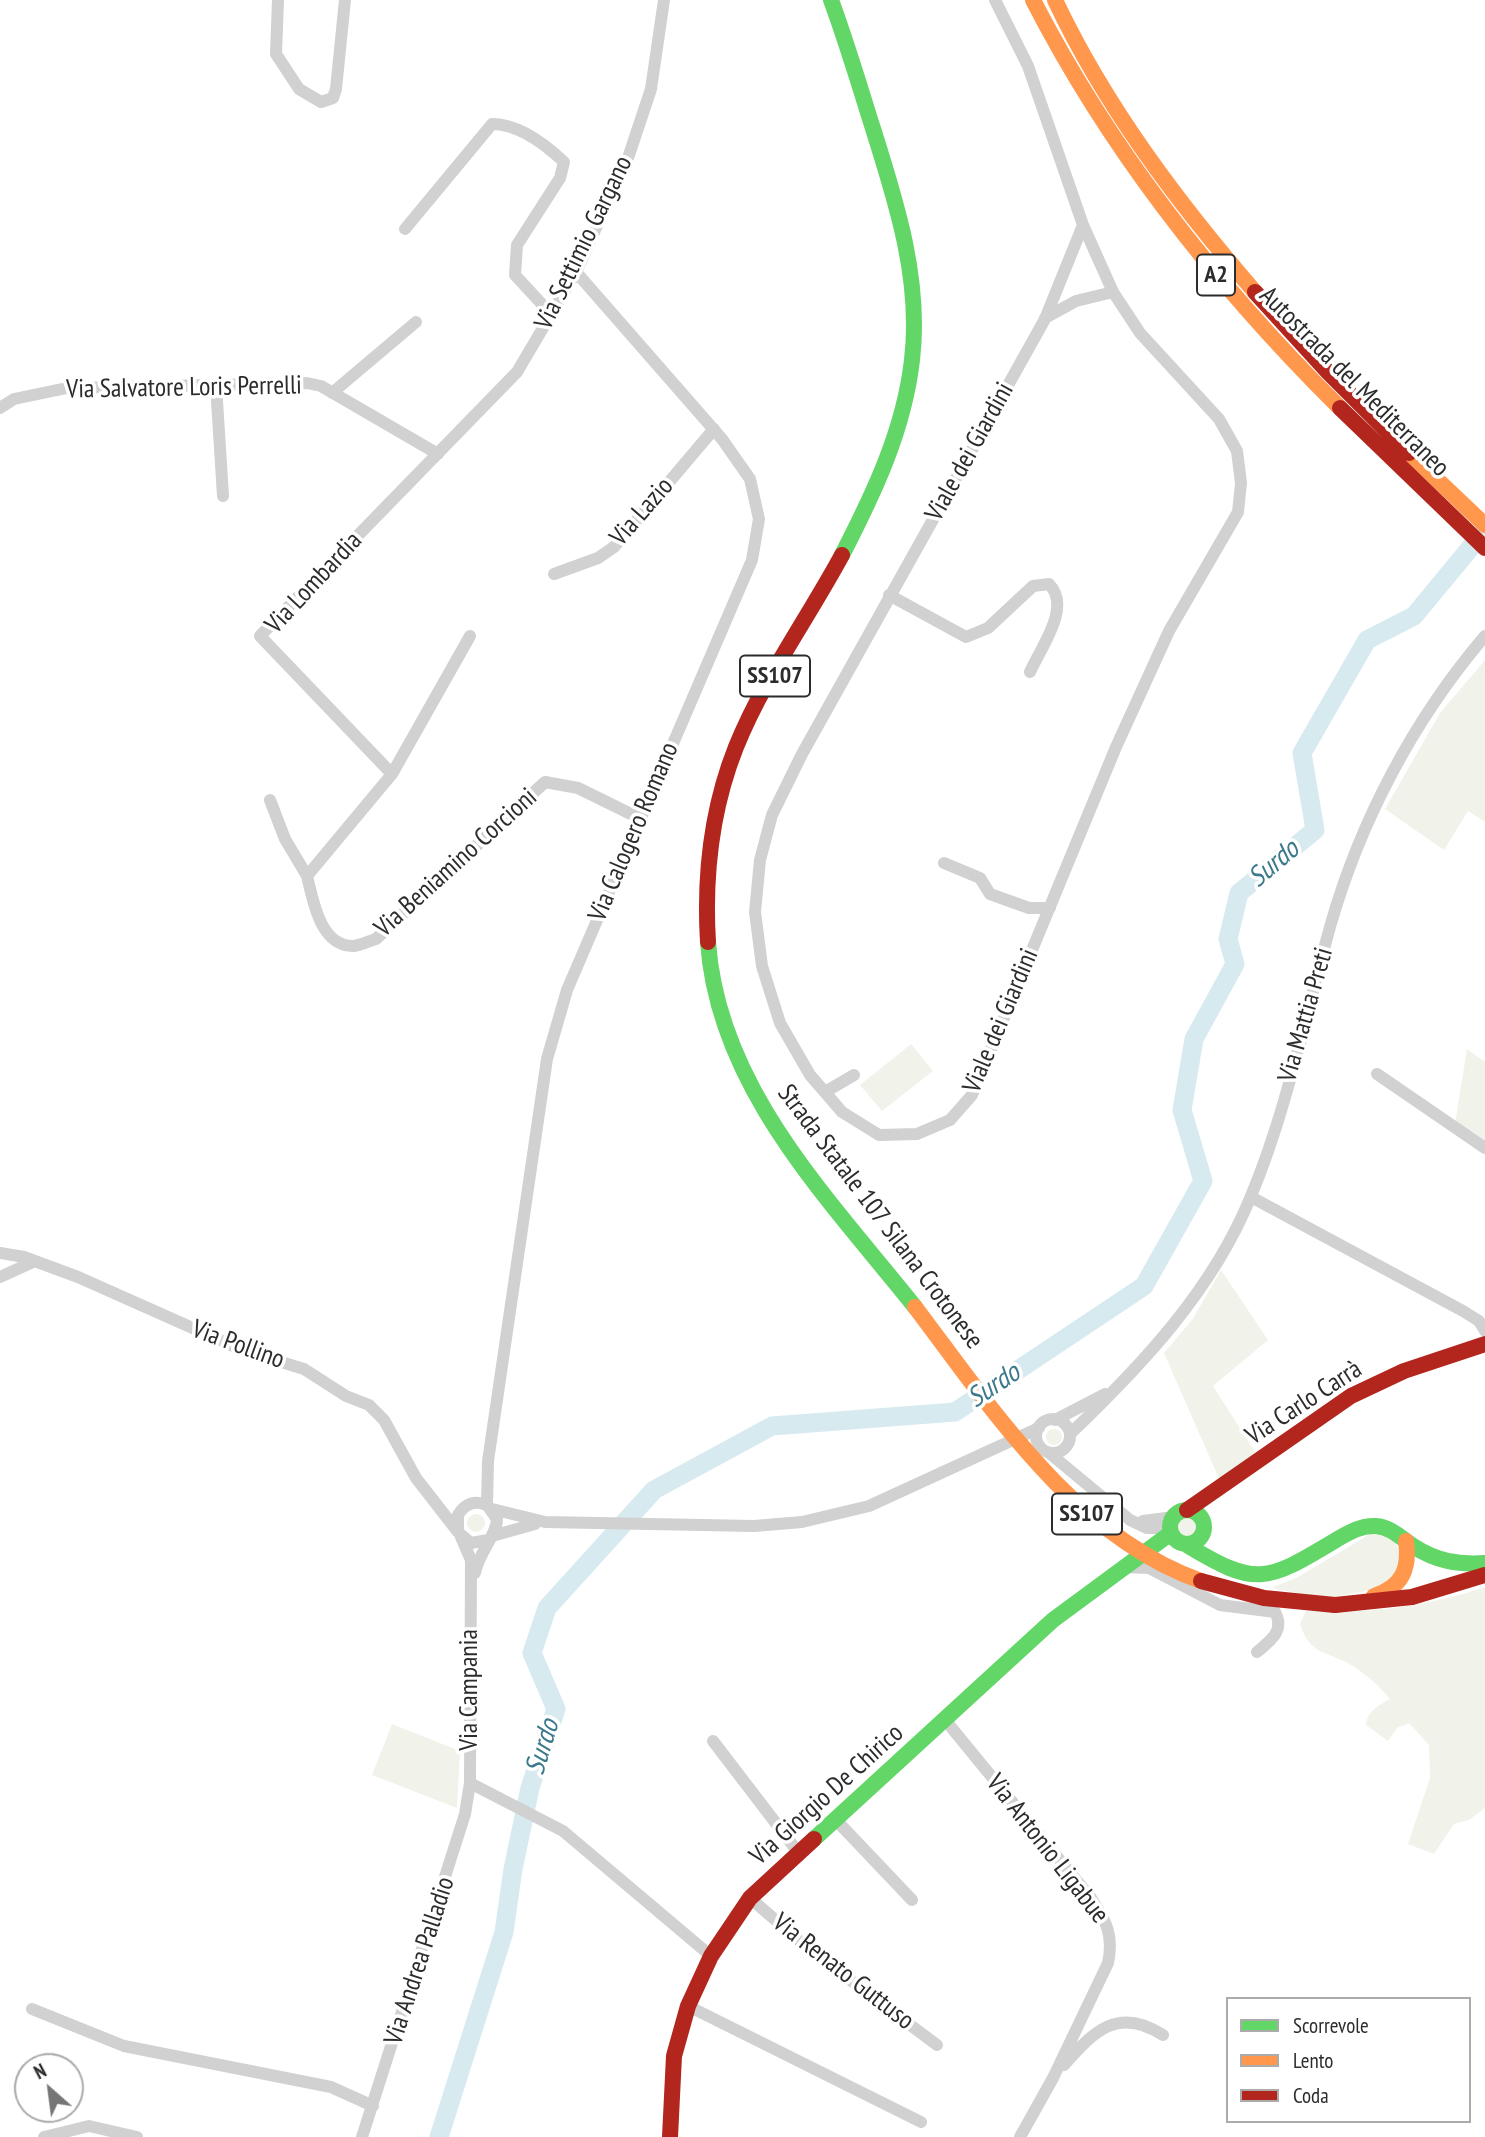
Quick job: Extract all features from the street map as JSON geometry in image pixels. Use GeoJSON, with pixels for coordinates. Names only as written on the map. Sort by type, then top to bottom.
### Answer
{"type":"FeatureCollection","features":[{"type":"Feature","properties":{"kind":"main road","name":"Autostrada del Mediterraneo"},"geometry":{"type":"LineString","coordinates":[[1033,0],[1102,120],[1143,181],[1203,260],[1288,354],[1452,505],[1485,525]]}},
{"type":"Feature","properties":{"kind":"main road","name":"Autostrada del Mediterraneo"},"geometry":{"type":"LineString","coordinates":[[1055,0],[1116,109],[1202,230],[1299,341],[1452,505],[1485,548]]}},
{"type":"Feature","properties":{"kind":"main road","name":"Strada Statale 107 Silana Crotonese"},"geometry":{"type":"LineString","coordinates":[[832,4],[887,169],[908,245],[913,304],[912,361],[896,441],[871,501],[736,748],[711,833],[704,915],[714,988],[742,1069],[781,1135],[1055,1484],[1115,1537],[1155,1561],[1196,1580],[1288,1602],[1378,1604],[1455,1587],[1485,1575]]}},
{"type":"Feature","properties":{"kind":"main road","name":"Via Carlo Carrà"},"geometry":{"type":"LineString","coordinates":[[1178,1529],[1232,1482],[1351,1396],[1404,1371],[1485,1345]]}},
{"type":"Feature","properties":{"kind":"main road","name":"Via Carlo Carrà"},"geometry":{"type":"LineString","coordinates":[[1202,1530],[1208,1511],[1232,1482]]}},
{"type":"Feature","properties":{"kind":"main road"},"geometry":{"type":"LineString","coordinates":[[1127,1563],[1197,1514],[1221,1567]]}},
{"type":"Feature","properties":{"kind":"main road"},"geometry":{"type":"LineString","coordinates":[[1178,1529],[1221,1567],[1245,1577],[1276,1575],[1354,1530],[1376,1525],[1390,1528],[1442,1563],[1463,1566],[1485,1563]]}},
{"type":"Feature","properties":{"kind":"main road"},"geometry":{"type":"LineString","coordinates":[[1178,1529],[1202,1530]]}},
{"type":"Feature","properties":{"kind":"main road","name":"Via Giorgio De Chirico"},"geometry":{"type":"LineString","coordinates":[[671,2136],[674,2056],[688,2006],[711,1956],[750,1898],[1053,1620],[1127,1563],[1178,1529]]}},
{"type":"Feature","properties":{"kind":"main road"},"geometry":{"type":"LineString","coordinates":[[1335,1605],[1383,1594],[1395,1587],[1408,1569],[1406,1541]]}},
{"type":"Feature","properties":{"kind":"street"},"geometry":{"type":"LineString","coordinates":[[278,0],[276,54],[307,96],[321,103],[333,98],[345,0]]}},
{"type":"Feature","properties":{"kind":"street","name":"Via Settimio Gargano"},"geometry":{"type":"LineString","coordinates":[[438,454],[517,372],[576,272],[629,155],[651,89],[664,0]]}},
{"type":"Feature","properties":{"kind":"street","name":"Viale dei Giardini"},"geometry":{"type":"LineString","coordinates":[[995,0],[1028,66],[1083,225],[1113,292],[1140,333],[1219,419],[1237,452],[1241,483],[1238,512],[1169,631],[972,1095],[950,1120],[917,1134],[880,1135],[842,1112],[810,1075],[780,1023],[762,966],[755,912],[760,860],[778,803],[889,595],[1045,319],[1083,225]]}},
{"type":"Feature","properties":{"kind":"street"},"geometry":{"type":"LineString","coordinates":[[405,229],[492,124],[508,124],[550,149],[565,162],[560,178],[517,245],[515,275],[551,314]]}},
{"type":"Feature","properties":{"kind":"street","name":"Via Calogero Romano"},"geometry":{"type":"LineString","coordinates":[[488,1461],[548,1059],[567,990],[752,560],[759,519],[750,479],[714,429],[576,272]]}},
{"type":"Feature","properties":{"kind":"street"},"geometry":{"type":"LineString","coordinates":[[1045,319],[1076,301],[1113,292]]}},
{"type":"Feature","properties":{"kind":"street"},"geometry":{"type":"LineString","coordinates":[[331,393],[416,322]]}},
{"type":"Feature","properties":{"kind":"street","name":"Via Salvatore Loris Perrelli"},"geometry":{"type":"LineString","coordinates":[[0,408],[14,399],[66,388],[307,383],[331,393],[438,454]]}},
{"type":"Feature","properties":{"kind":"street"},"geometry":{"type":"LineString","coordinates":[[216,385],[223,496]]}},
{"type":"Feature","properties":{"kind":"street","name":"Via Lazio"},"geometry":{"type":"LineString","coordinates":[[554,574],[598,558],[614,547],[714,429]]}},
{"type":"Feature","properties":{"kind":"street","name":"Via Lombardia"},"geometry":{"type":"LineString","coordinates":[[392,774],[260,636],[438,454]]}},
{"type":"Feature","properties":{"kind":"street"},"geometry":{"type":"LineString","coordinates":[[889,595],[966,636],[988,628],[1033,586],[1049,584],[1058,592],[1060,607],[1030,672]]}},
{"type":"Feature","properties":{"kind":"street"},"geometry":{"type":"LineString","coordinates":[[270,800],[285,839],[307,876],[392,774],[470,636]]}},
{"type":"Feature","properties":{"kind":"street","name":"Via Mattia Preti"},"geometry":{"type":"LineString","coordinates":[[1048,1452],[1060,1452],[1070,1437],[1186,1310],[1213,1271],[1251,1197],[1311,1007],[1331,925],[1373,813],[1415,728],[1485,636]]}},
{"type":"Feature","properties":{"kind":"street","name":"Via Beniamino Corcioni"},"geometry":{"type":"LineString","coordinates":[[307,876],[319,922],[336,941],[353,946],[376,939],[545,782],[578,788],[639,818]]}},
{"type":"Feature","properties":{"kind":"street"},"geometry":{"type":"LineString","coordinates":[[944,863],[980,878],[990,894],[1029,908],[1050,908]]}},
{"type":"Feature","properties":{"kind":"street"},"geometry":{"type":"LineString","coordinates":[[1377,1074],[1485,1148]]}},
{"type":"Feature","properties":{"kind":"street"},"geometry":{"type":"LineString","coordinates":[[825,1092],[854,1075]]}},
{"type":"Feature","properties":{"kind":"street"},"geometry":{"type":"LineString","coordinates":[[1251,1197],[1463,1311],[1479,1321],[1485,1331]]}},
{"type":"Feature","properties":{"kind":"street","name":"Via Pollino"},"geometry":{"type":"LineString","coordinates":[[0,1253],[35,1261],[242,1350],[304,1369],[346,1396],[369,1405],[392,1432],[432,1500],[460,1534]]}},
{"type":"Feature","properties":{"kind":"street"},"geometry":{"type":"LineString","coordinates":[[0,1277],[35,1261]]}},
{"type":"Feature","properties":{"kind":"street","name":"Via Mattia Preti"},"geometry":{"type":"LineString","coordinates":[[985,1452],[1039,1428],[1046,1421],[1055,1420],[1117,1387]]}},
{"type":"Feature","properties":{"kind":"street"},"geometry":{"type":"LineString","coordinates":[[1055,1420],[1065,1424],[1078,1475]]}},
{"type":"Feature","properties":{"kind":"street"},"geometry":{"type":"LineString","coordinates":[[1038,1443],[1039,1428]]}},
{"type":"Feature","properties":{"kind":"street"},"geometry":{"type":"LineString","coordinates":[[432,1500],[450,1507],[468,1504],[490,1507],[545,1522],[754,1526],[838,1515],[869,1506],[985,1452],[1038,1443]]}},
{"type":"Feature","properties":{"kind":"street"},"geometry":{"type":"LineString","coordinates":[[1038,1443],[1130,1520],[1142,1537],[1145,1550]]}},
{"type":"Feature","properties":{"kind":"street"},"geometry":{"type":"LineString","coordinates":[[488,1461],[478,1490],[457,1515],[460,1534],[471,1543],[545,1522]]}},
{"type":"Feature","properties":{"kind":"street"},"geometry":{"type":"LineString","coordinates":[[488,1461],[490,1507],[497,1525],[490,1538]]}},
{"type":"Feature","properties":{"kind":"street"},"geometry":{"type":"LineString","coordinates":[[1130,1520],[1178,1529]]}},
{"type":"Feature","properties":{"kind":"street","name":"Via Campania"},"geometry":{"type":"LineString","coordinates":[[460,1534],[471,1560],[470,1783]]}},
{"type":"Feature","properties":{"kind":"street","name":"Via Campania"},"geometry":{"type":"LineString","coordinates":[[471,1597],[477,1559],[490,1538]]}},
{"type":"Feature","properties":{"kind":"street"},"geometry":{"type":"LineString","coordinates":[[1127,1563],[1149,1568],[1220,1605],[1275,1612],[1279,1621],[1278,1631],[1257,1652]]}},
{"type":"Feature","properties":{"kind":"street","name":"Via Antonio Ligabue"},"geometry":{"type":"LineString","coordinates":[[946,1721],[1091,1898],[1108,1924],[1112,1944],[1108,1963],[1053,2078],[1020,2137]]}},
{"type":"Feature","properties":{"kind":"street"},"geometry":{"type":"LineString","coordinates":[[713,1741],[798,1852]]}},
{"type":"Feature","properties":{"kind":"street"},"geometry":{"type":"LineString","coordinates":[[470,1783],[563,1830],[711,1956]]}},
{"type":"Feature","properties":{"kind":"street","name":"Via Andrea Palladio"},"geometry":{"type":"LineString","coordinates":[[362,2137],[455,1851],[470,1783]]}},
{"type":"Feature","properties":{"kind":"street"},"geometry":{"type":"LineString","coordinates":[[835,1819],[912,1900]]}},
{"type":"Feature","properties":{"kind":"street","name":"Via Renato Guttuso"},"geometry":{"type":"LineString","coordinates":[[750,1898],[810,1950],[937,2045]]}},
{"type":"Feature","properties":{"kind":"street"},"geometry":{"type":"LineString","coordinates":[[688,2006],[921,2122]]}},
{"type":"Feature","properties":{"kind":"street"},"geometry":{"type":"LineString","coordinates":[[32,2009],[124,2046],[331,2087],[373,2106]]}},
{"type":"Feature","properties":{"kind":"street"},"geometry":{"type":"LineString","coordinates":[[1053,2078],[1101,2028],[1128,2022],[1148,2026],[1163,2035]]}},
{"type":"Feature","properties":{"kind":"street"},"geometry":{"type":"LineString","coordinates":[[44,2137],[89,2126],[137,2137]]}},
{"type":"Feature","properties":{"kind":"shaded area"},"geometry":{"type":"Polygon","coordinates":[[[1485,660],[1485,822],[1468,811],[1444,850],[1385,809],[1440,713],[1485,660]]]}},
{"type":"Feature","properties":{"kind":"shaded area"},"geometry":{"type":"Polygon","coordinates":[[[911,1044],[933,1071],[882,1111],[860,1085],[911,1044]]]}},
{"type":"Feature","properties":{"kind":"shaded area"},"geometry":{"type":"Polygon","coordinates":[[[1467,1049],[1485,1062],[1485,1144],[1455,1124],[1467,1049]]]}},
{"type":"Feature","properties":{"kind":"shaded area"},"geometry":{"type":"Polygon","coordinates":[[[1221,1270],[1268,1340],[1213,1386],[1257,1455],[1220,1481],[1164,1353],[1192,1320],[1221,1270]]]}},
{"type":"Feature","properties":{"kind":"shaded area"},"geometry":{"type":"Polygon","coordinates":[[[1051,1429],[1057,1429],[1062,1437],[1060,1443],[1051,1445],[1046,1440],[1046,1434],[1051,1429]]]}},
{"type":"Feature","properties":{"kind":"shaded area"},"geometry":{"type":"Polygon","coordinates":[[[476,1514],[482,1517],[485,1523],[482,1529],[476,1532],[470,1529],[467,1523],[470,1517],[476,1514]]]}},
{"type":"Feature","properties":{"kind":"shaded area"},"geometry":{"type":"Polygon","coordinates":[[[1188,1517],[1195,1520],[1198,1527],[1195,1534],[1188,1537],[1181,1534],[1178,1527],[1181,1520],[1188,1517]]]}},
{"type":"Feature","properties":{"kind":"shaded area"},"geometry":{"type":"Polygon","coordinates":[[[1372,1533],[1395,1539],[1403,1567],[1382,1588],[1323,1598],[1271,1588],[1298,1577],[1372,1533]]]}},
{"type":"Feature","properties":{"kind":"shaded area"},"geometry":{"type":"Polygon","coordinates":[[[1485,1587],[1485,1808],[1469,1820],[1454,1824],[1434,1854],[1408,1844],[1430,1778],[1429,1745],[1409,1723],[1397,1728],[1388,1741],[1366,1725],[1371,1712],[1390,1699],[1358,1669],[1309,1642],[1300,1624],[1306,1611],[1397,1608],[1441,1600],[1485,1587]]]}},
{"type":"Feature","properties":{"kind":"shaded area"},"geometry":{"type":"Polygon","coordinates":[[[392,1724],[460,1751],[457,1808],[372,1775],[392,1724]]]}},
{"type":"Feature","properties":{"kind":"waterway","name":"Surdo"},"geometry":{"type":"LineString","coordinates":[[439,2137],[504,1932],[513,1869],[530,1788],[556,1709],[532,1653],[547,1608],[654,1490],[772,1426],[955,1412],[1144,1286],[1203,1181],[1182,1110],[1194,1039],[1235,964],[1228,939],[1239,893],[1315,830],[1302,753],[1367,640],[1414,616],[1485,530]]}},
{"type":"Feature","properties":{"kind":"traffic: fast"},"geometry":{"type":"LineString","coordinates":[[831,0],[888,176],[904,236],[913,298],[914,329],[908,386],[895,436],[876,485],[842,555]]}},
{"type":"Feature","properties":{"kind":"traffic: fast"},"geometry":{"type":"LineString","coordinates":[[708,942],[716,995],[732,1045],[755,1093],[814,1183],[915,1307]]}},
{"type":"Feature","properties":{"kind":"traffic: fast"},"geometry":{"type":"LineString","coordinates":[[1187,1510],[1199,1515],[1204,1527],[1199,1539],[1187,1544],[1175,1539],[1170,1527],[1175,1515],[1187,1510]]}},
{"type":"Feature","properties":{"kind":"traffic: fast"},"geometry":{"type":"LineString","coordinates":[[1185,1544],[1229,1568],[1261,1574],[1293,1565],[1355,1530],[1376,1526],[1391,1531],[1413,1546],[1439,1558],[1456,1562],[1485,1563]]}},
{"type":"Feature","properties":{"kind":"traffic: fast"},"geometry":{"type":"LineString","coordinates":[[814,1839],[1053,1620],[1171,1533]]}},
{"type":"Feature","properties":{"kind":"traffic: slow"},"geometry":{"type":"LineString","coordinates":[[1033,0],[1097,112],[1170,216],[1252,315],[1340,408]]}},
{"type":"Feature","properties":{"kind":"traffic: slow"},"geometry":{"type":"LineString","coordinates":[[1055,0],[1120,116],[1198,224],[1255,292]]}},
{"type":"Feature","properties":{"kind":"traffic: slow"},"geometry":{"type":"LineString","coordinates":[[1409,453],[1485,525]]}},
{"type":"Feature","properties":{"kind":"traffic: slow"},"geometry":{"type":"LineString","coordinates":[[915,1307],[1006,1427],[1075,1501],[1113,1533],[1155,1560],[1201,1581]]}},
{"type":"Feature","properties":{"kind":"traffic: slow"},"geometry":{"type":"LineString","coordinates":[[1374,1596],[1391,1588],[1402,1576],[1407,1560],[1406,1541]]}},
{"type":"Feature","properties":{"kind":"traffic: jam"},"geometry":{"type":"LineString","coordinates":[[1255,292],[1328,372],[1409,453]]}},
{"type":"Feature","properties":{"kind":"traffic: jam"},"geometry":{"type":"LineString","coordinates":[[1340,408],[1485,548]]}},
{"type":"Feature","properties":{"kind":"traffic: jam"},"geometry":{"type":"LineString","coordinates":[[708,942],[707,893],[711,843],[727,771],[747,722],[772,673],[842,555]]}},
{"type":"Feature","properties":{"kind":"traffic: jam"},"geometry":{"type":"LineString","coordinates":[[1187,1510],[1351,1396],[1404,1371],[1485,1344]]}},
{"type":"Feature","properties":{"kind":"traffic: jam"},"geometry":{"type":"LineString","coordinates":[[1335,1605],[1412,1597],[1485,1575]]}},
{"type":"Feature","properties":{"kind":"traffic: jam"},"geometry":{"type":"LineString","coordinates":[[1201,1581],[1264,1598],[1335,1605]]}},
{"type":"Feature","properties":{"kind":"traffic: jam"},"geometry":{"type":"LineString","coordinates":[[670,2137],[674,2056],[688,2006],[711,1956],[750,1898],[814,1839]]}}]}
